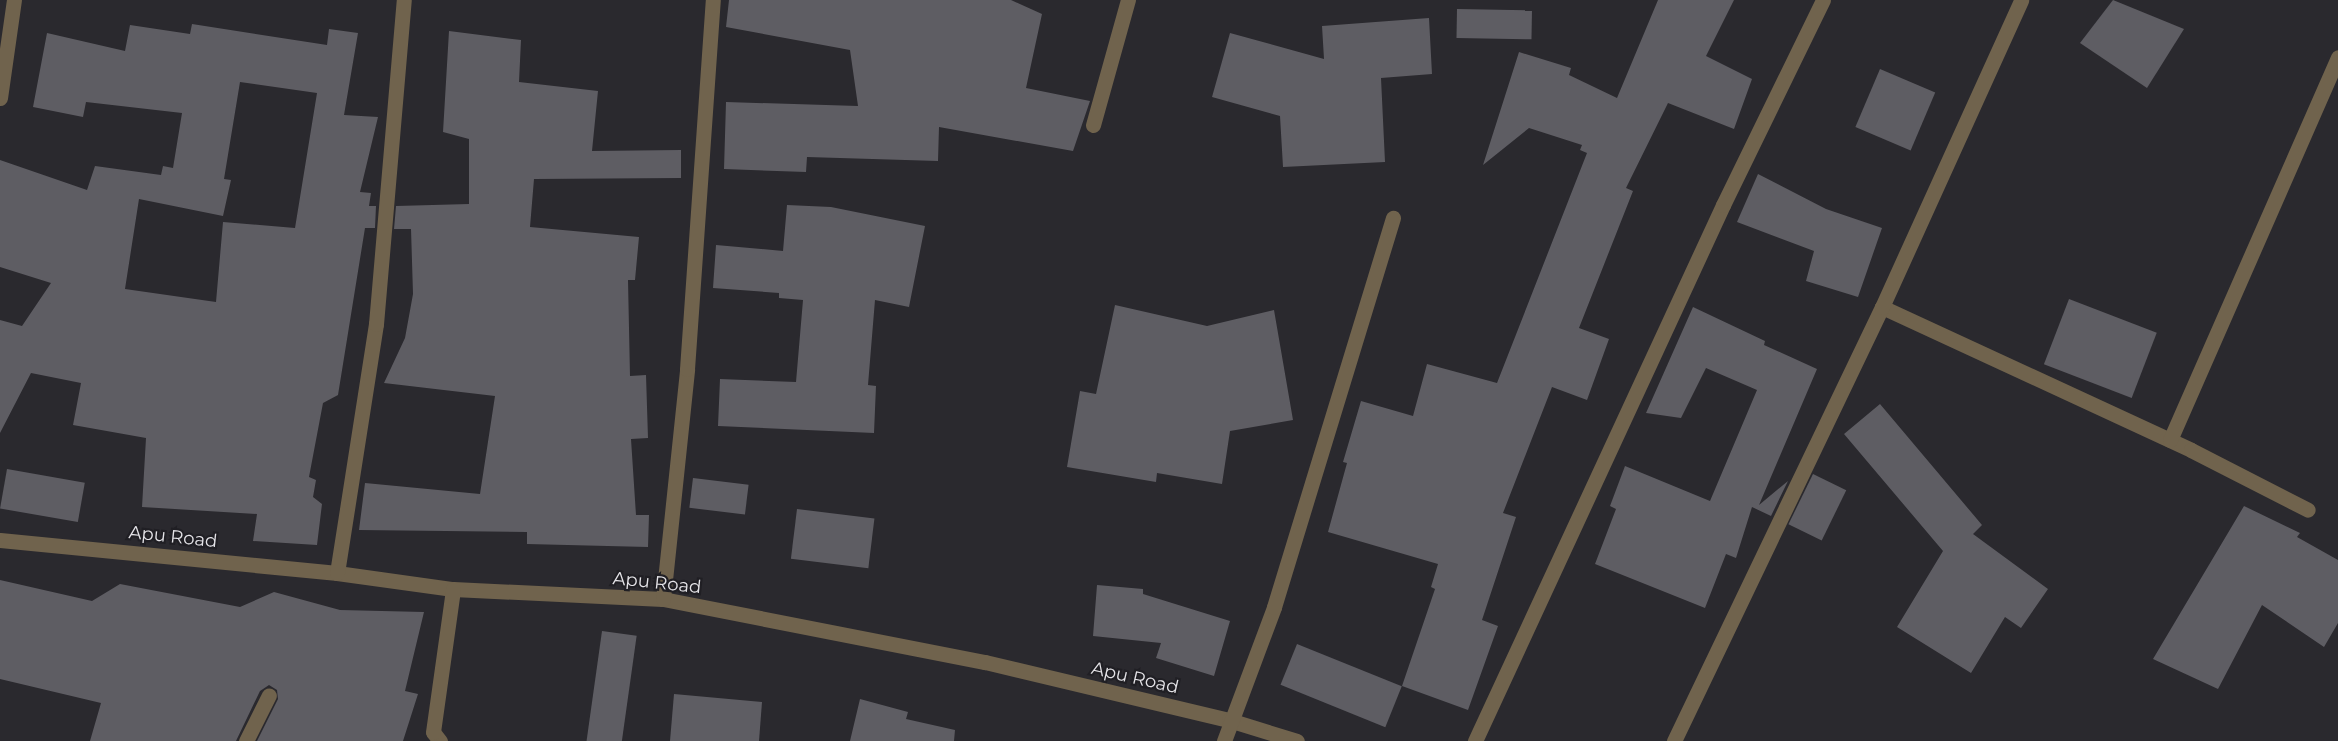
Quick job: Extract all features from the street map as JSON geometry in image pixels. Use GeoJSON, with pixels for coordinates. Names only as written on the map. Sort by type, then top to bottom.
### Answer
{"type":"FeatureCollection","features":[{"type":"Feature","properties":{"kind":"street"},"geometry":{"type":"LineString","coordinates":[[0,98],[14,0]]}},
{"type":"Feature","properties":{"kind":"street"},"geometry":{"type":"LineString","coordinates":[[338,573],[376,324],[404,0]]}},
{"type":"Feature","properties":{"kind":"street"},"geometry":{"type":"LineString","coordinates":[[663,599],[687,369],[713,0]]}},
{"type":"Feature","properties":{"kind":"street"},"geometry":{"type":"LineString","coordinates":[[1093,125],[1128,0]]}},
{"type":"Feature","properties":{"kind":"street"},"geometry":{"type":"LineString","coordinates":[[1475,741],[1718,215],[1823,0]]}},
{"type":"Feature","properties":{"kind":"street"},"geometry":{"type":"LineString","coordinates":[[1674,741],[1882,307],[2021,0]]}},
{"type":"Feature","properties":{"kind":"street"},"geometry":{"type":"LineString","coordinates":[[2170,440],[2338,57]]}},
{"type":"Feature","properties":{"kind":"street"},"geometry":{"type":"LineString","coordinates":[[1224,741],[1229,720],[1274,607],[1393,218]]}},
{"type":"Feature","properties":{"kind":"street"},"geometry":{"type":"LineString","coordinates":[[1882,307],[2170,440],[2308,510]]}},
{"type":"Feature","properties":{"kind":"street","name":"Apu Road"},"geometry":{"type":"LineString","coordinates":[[0,540],[338,573],[453,589],[663,599],[985,662],[1229,720],[1297,741]]}},
{"type":"Feature","properties":{"kind":"street"},"geometry":{"type":"LineString","coordinates":[[440,741],[433,732],[453,589]]}},
{"type":"Feature","properties":{"kind":"street"},"geometry":{"type":"LineString","coordinates":[[246,741],[269,695]]}},
{"type":"Feature","properties":{"kind":"building"},"geometry":{"type":"Polygon","coordinates":[[[729,0],[1011,0],[1042,14],[1026,88],[1090,101],[1073,151],[939,127],[938,161],[807,157],[806,172],[724,169],[726,102],[858,106],[850,50],[726,27],[729,0]]]}},
{"type":"Feature","properties":{"kind":"building"},"geometry":{"type":"Polygon","coordinates":[[[1658,0],[1734,0],[1706,56],[1752,79],[1734,129],[1668,103],[1626,188],[1633,191],[1579,328],[1609,339],[1587,400],[1552,387],[1503,513],[1516,517],[1482,620],[1498,626],[1468,710],[1402,686],[1435,589],[1431,587],[1438,564],[1328,532],[1347,463],[1343,462],[1361,401],[1413,416],[1427,364],[1497,383],[1587,153],[1580,150],[1582,145],[1529,128],[1483,165],[1519,52],[1571,68],[1569,75],[1617,98],[1658,0]]]}},
{"type":"Feature","properties":{"kind":"building"},"geometry":{"type":"Polygon","coordinates":[[[2113,0],[2184,29],[2147,88],[2080,43],[2113,0]]]}},
{"type":"Feature","properties":{"kind":"building"},"geometry":{"type":"Polygon","coordinates":[[[1457,9],[1532,10],[1531,39],[1456,38],[1457,9]]]}},
{"type":"Feature","properties":{"kind":"building"},"geometry":{"type":"Polygon","coordinates":[[[1429,18],[1432,74],[1381,78],[1385,162],[1283,167],[1280,116],[1212,97],[1230,33],[1324,59],[1322,26],[1429,18]]]}},
{"type":"Feature","properties":{"kind":"building"},"geometry":{"type":"Polygon","coordinates":[[[192,24],[327,45],[329,29],[358,33],[344,115],[378,117],[360,192],[371,193],[369,206],[376,206],[375,228],[365,228],[338,395],[323,403],[309,477],[316,480],[313,497],[322,504],[317,545],[253,541],[257,514],[142,507],[146,438],[73,425],[81,383],[31,373],[0,433],[0,320],[22,326],[51,283],[0,267],[0,160],[87,190],[95,166],[161,175],[163,166],[173,168],[182,113],[86,102],[83,117],[33,107],[47,33],[125,51],[130,25],[190,34],[192,24]],[[240,82],[224,179],[231,180],[223,216],[139,199],[125,289],[216,302],[223,222],[295,228],[317,93],[240,82]]]}},
{"type":"Feature","properties":{"kind":"building"},"geometry":{"type":"Polygon","coordinates":[[[449,31],[521,40],[519,82],[598,91],[592,151],[681,150],[681,178],[534,179],[530,227],[639,237],[635,280],[628,280],[630,376],[646,375],[648,438],[631,439],[636,515],[649,515],[648,547],[527,544],[527,532],[359,530],[365,483],[480,494],[495,396],[384,383],[405,338],[413,294],[411,229],[394,229],[396,206],[469,204],[469,139],[443,132],[449,31]]]}},
{"type":"Feature","properties":{"kind":"building"},"geometry":{"type":"Polygon","coordinates":[[[1880,69],[1935,92],[1911,150],[1855,127],[1880,69]]]}},
{"type":"Feature","properties":{"kind":"building"},"geometry":{"type":"Polygon","coordinates":[[[1758,174],[1826,209],[1882,228],[1858,297],[1806,281],[1814,251],[1737,222],[1758,174]]]}},
{"type":"Feature","properties":{"kind":"building"},"geometry":{"type":"Polygon","coordinates":[[[787,205],[831,207],[925,226],[909,307],[875,300],[868,385],[876,386],[874,433],[718,426],[720,379],[796,382],[803,300],[779,298],[779,293],[713,288],[716,245],[783,251],[787,205]]]}},
{"type":"Feature","properties":{"kind":"building"},"geometry":{"type":"Polygon","coordinates":[[[2069,299],[2157,333],[2132,398],[2044,364],[2069,299]]]}},
{"type":"Feature","properties":{"kind":"building"},"geometry":{"type":"Polygon","coordinates":[[[1115,305],[1207,326],[1274,310],[1293,420],[1230,431],[1222,484],[1157,473],[1156,482],[1067,467],[1080,391],[1096,394],[1115,305]]]}},
{"type":"Feature","properties":{"kind":"building"},"geometry":{"type":"Polygon","coordinates":[[[1693,307],[1765,341],[1764,345],[1817,369],[1759,505],[1788,481],[1771,516],[1752,507],[1736,558],[1726,554],[1705,608],[1595,564],[1616,509],[1610,506],[1625,466],[1710,501],[1757,390],[1706,368],[1681,418],[1646,413],[1693,307]]]}},
{"type":"Feature","properties":{"kind":"building"},"geometry":{"type":"Polygon","coordinates":[[[1880,404],[1982,525],[1973,534],[2048,589],[2021,628],[2005,617],[1971,673],[1897,627],[1943,551],[1844,434],[1880,404]]]}},
{"type":"Feature","properties":{"kind":"building"},"geometry":{"type":"Polygon","coordinates":[[[7,469],[85,483],[78,522],[0,508],[7,469]]]}},
{"type":"Feature","properties":{"kind":"building"},"geometry":{"type":"Polygon","coordinates":[[[1813,474],[1846,490],[1822,541],[1788,524],[1813,474]]]}},
{"type":"Feature","properties":{"kind":"building"},"geometry":{"type":"Polygon","coordinates":[[[693,478],[749,485],[745,515],[689,508],[693,478]]]}},
{"type":"Feature","properties":{"kind":"building"},"geometry":{"type":"Polygon","coordinates":[[[2244,506],[2300,533],[2297,537],[2338,560],[2338,623],[2324,647],[2262,605],[2218,689],[2153,659],[2244,506]]]}},
{"type":"Feature","properties":{"kind":"building"},"geometry":{"type":"Polygon","coordinates":[[[797,509],[874,519],[868,568],[791,559],[797,509]]]}},
{"type":"Feature","properties":{"kind":"building"},"geometry":{"type":"Polygon","coordinates":[[[0,580],[92,601],[120,584],[240,607],[274,592],[340,610],[424,612],[405,691],[418,694],[403,741],[257,741],[278,699],[277,690],[269,685],[260,691],[236,741],[90,741],[101,703],[0,679],[0,580]]]}},
{"type":"Feature","properties":{"kind":"building"},"geometry":{"type":"Polygon","coordinates":[[[1097,585],[1143,589],[1143,594],[1230,621],[1214,676],[1156,658],[1161,643],[1093,636],[1097,585]]]}},
{"type":"Feature","properties":{"kind":"building"},"geometry":{"type":"Polygon","coordinates":[[[602,631],[637,636],[622,741],[587,741],[602,631]]]}},
{"type":"Feature","properties":{"kind":"building"},"geometry":{"type":"Polygon","coordinates":[[[1297,644],[1402,686],[1385,727],[1281,685],[1297,644]]]}},
{"type":"Feature","properties":{"kind":"building"},"geometry":{"type":"Polygon","coordinates":[[[674,694],[762,702],[759,741],[670,741],[674,694]]]}},
{"type":"Feature","properties":{"kind":"building"},"geometry":{"type":"Polygon","coordinates":[[[860,699],[908,712],[906,719],[955,730],[954,741],[850,741],[860,699]]]}}]}
